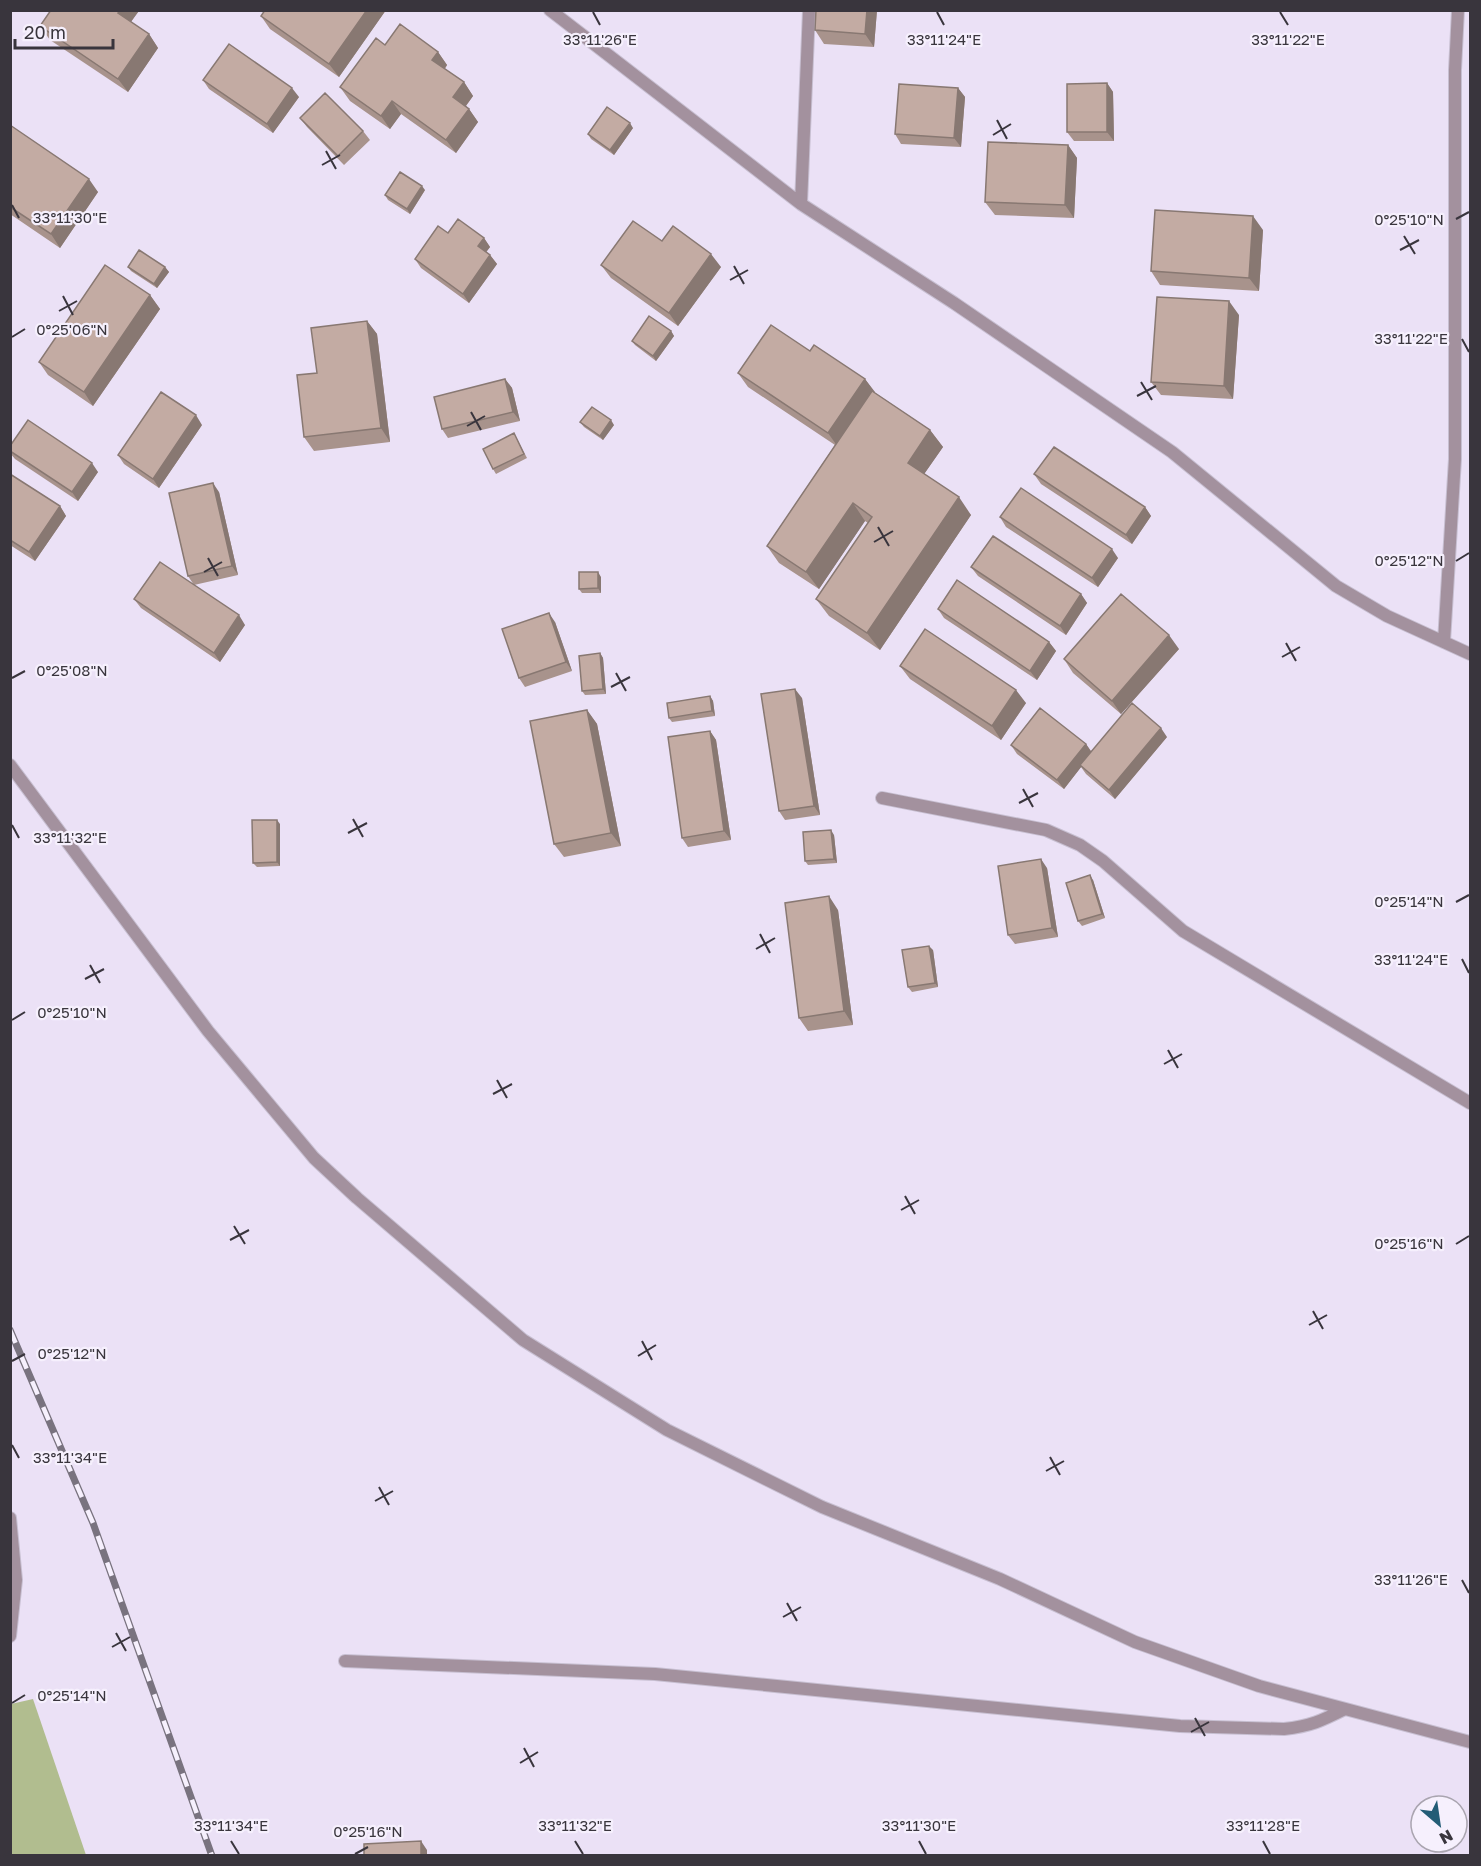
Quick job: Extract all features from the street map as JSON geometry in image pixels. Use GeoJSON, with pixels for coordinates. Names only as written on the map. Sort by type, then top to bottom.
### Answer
{"type":"FeatureCollection","features":[{"type":"Feature","properties":{"kind":"street"},"geometry":{"type":"LineString","coordinates":[[550,10],[801,204],[954,303],[1172,452],[1336,586],[1387,616],[1470,654]]}},
{"type":"Feature","properties":{"kind":"street"},"geometry":{"type":"LineString","coordinates":[[801,204],[809,10]]}},
{"type":"Feature","properties":{"kind":"street"},"geometry":{"type":"LineString","coordinates":[[1444,642],[1455,459],[1455,70],[1458,10]]}},
{"type":"Feature","properties":{"kind":"street"},"geometry":{"type":"LineString","coordinates":[[10,765],[208,1031],[314,1158],[357,1198],[523,1340],[667,1430],[822,1507],[1000,1579],[1135,1642],[1259,1686],[1470,1742]]}},
{"type":"Feature","properties":{"kind":"street"},"geometry":{"type":"LineString","coordinates":[[882,798],[1046,830],[1080,845],[1103,861],[1183,931],[1470,1103]]}},
{"type":"Feature","properties":{"kind":"street"},"geometry":{"type":"LineString","coordinates":[[10,1518],[16,1580],[10,1636]]}},
{"type":"Feature","properties":{"kind":"street"},"geometry":{"type":"LineString","coordinates":[[345,1661],[655,1674],[1180,1726],[1284,1729],[1315,1724],[1345,1709]]}},
{"type":"Feature","properties":{"kind":"green space"},"geometry":{"type":"Polygon","coordinates":[[[33,1699],[86,1855],[11,1855],[11,1704],[33,1699]]]}},
{"type":"Feature","properties":{"kind":"building"},"geometry":{"type":"Polygon","coordinates":[[[51,10],[120,10],[118,13],[149,34],[118,79],[40,26],[51,10]]]}},
{"type":"Feature","properties":{"kind":"building"},"geometry":{"type":"Polygon","coordinates":[[[265,10],[367,10],[329,64],[261,16],[265,10]]]}},
{"type":"Feature","properties":{"kind":"building"},"geometry":{"type":"Polygon","coordinates":[[[816,10],[867,10],[865,34],[815,30],[816,10]]]}},
{"type":"Feature","properties":{"kind":"building"},"geometry":{"type":"Polygon","coordinates":[[[400,24],[438,52],[432,60],[464,82],[453,97],[469,109],[446,140],[392,101],[381,116],[340,87],[376,38],[385,45],[400,24]]]}},
{"type":"Feature","properties":{"kind":"building"},"geometry":{"type":"Polygon","coordinates":[[[229,44],[292,88],[267,124],[203,80],[229,44]]]}},
{"type":"Feature","properties":{"kind":"building"},"geometry":{"type":"Polygon","coordinates":[[[1107,83],[1107,132],[1067,132],[1067,84],[1107,83]]]}},
{"type":"Feature","properties":{"kind":"building"},"geometry":{"type":"Polygon","coordinates":[[[899,84],[958,88],[954,138],[895,134],[899,84]]]}},
{"type":"Feature","properties":{"kind":"building"},"geometry":{"type":"Polygon","coordinates":[[[325,93],[363,131],[338,156],[300,118],[325,93]]]}},
{"type":"Feature","properties":{"kind":"building"},"geometry":{"type":"Polygon","coordinates":[[[607,107],[630,123],[610,150],[588,134],[607,107]]]}},
{"type":"Feature","properties":{"kind":"building"},"geometry":{"type":"Polygon","coordinates":[[[10,125],[89,179],[51,234],[10,207],[10,125]]]}},
{"type":"Feature","properties":{"kind":"building"},"geometry":{"type":"Polygon","coordinates":[[[988,142],[1068,145],[1065,205],[985,202],[988,142]]]}},
{"type":"Feature","properties":{"kind":"building"},"geometry":{"type":"Polygon","coordinates":[[[400,172],[422,186],[407,209],[385,195],[400,172]]]}},
{"type":"Feature","properties":{"kind":"building"},"geometry":{"type":"Polygon","coordinates":[[[1155,210],[1253,216],[1249,278],[1151,271],[1155,210]]]}},
{"type":"Feature","properties":{"kind":"building"},"geometry":{"type":"Polygon","coordinates":[[[458,219],[484,238],[478,246],[490,255],[463,294],[415,259],[438,226],[448,233],[458,219]]]}},
{"type":"Feature","properties":{"kind":"building"},"geometry":{"type":"Polygon","coordinates":[[[633,221],[662,241],[673,226],[711,254],[669,313],[601,265],[633,221]]]}},
{"type":"Feature","properties":{"kind":"building"},"geometry":{"type":"Polygon","coordinates":[[[139,250],[165,267],[154,284],[128,267],[139,250]]]}},
{"type":"Feature","properties":{"kind":"building"},"geometry":{"type":"Polygon","coordinates":[[[105,265],[150,295],[84,392],[39,362],[105,265]]]}},
{"type":"Feature","properties":{"kind":"building"},"geometry":{"type":"Polygon","coordinates":[[[1157,297],[1229,301],[1224,386],[1151,382],[1157,297]]]}},
{"type":"Feature","properties":{"kind":"building"},"geometry":{"type":"Polygon","coordinates":[[[649,316],[671,331],[653,356],[632,341],[649,316]]]}},
{"type":"Feature","properties":{"kind":"building"},"geometry":{"type":"Polygon","coordinates":[[[367,321],[381,428],[304,437],[297,375],[317,373],[311,328],[367,321]]]}},
{"type":"Feature","properties":{"kind":"building"},"geometry":{"type":"Polygon","coordinates":[[[771,325],[810,351],[814,345],[865,379],[828,433],[738,373],[771,325]]]}},
{"type":"Feature","properties":{"kind":"building"},"geometry":{"type":"Polygon","coordinates":[[[505,379],[513,412],[442,429],[434,397],[505,379]]]}},
{"type":"Feature","properties":{"kind":"building"},"geometry":{"type":"Polygon","coordinates":[[[872,391],[930,430],[908,463],[959,497],[867,633],[816,599],[872,517],[853,503],[806,572],[767,546],[872,391]]]}},
{"type":"Feature","properties":{"kind":"building"},"geometry":{"type":"Polygon","coordinates":[[[161,392],[196,415],[153,479],[118,455],[161,392]]]}},
{"type":"Feature","properties":{"kind":"building"},"geometry":{"type":"Polygon","coordinates":[[[592,407],[611,420],[600,436],[580,422],[592,407]]]}},
{"type":"Feature","properties":{"kind":"building"},"geometry":{"type":"Polygon","coordinates":[[[28,420],[92,463],[72,492],[10,451],[10,446],[28,420]]]}},
{"type":"Feature","properties":{"kind":"building"},"geometry":{"type":"Polygon","coordinates":[[[514,433],[524,454],[493,469],[483,449],[514,433]]]}},
{"type":"Feature","properties":{"kind":"building"},"geometry":{"type":"Polygon","coordinates":[[[1054,447],[1145,507],[1126,535],[1034,474],[1054,447]]]}},
{"type":"Feature","properties":{"kind":"building"},"geometry":{"type":"Polygon","coordinates":[[[10,474],[60,506],[29,552],[10,540],[10,474]]]}},
{"type":"Feature","properties":{"kind":"building"},"geometry":{"type":"Polygon","coordinates":[[[213,483],[232,566],[188,576],[169,493],[213,483]]]}},
{"type":"Feature","properties":{"kind":"building"},"geometry":{"type":"Polygon","coordinates":[[[1021,488],[1112,549],[1092,578],[1000,517],[1021,488]]]}},
{"type":"Feature","properties":{"kind":"building"},"geometry":{"type":"Polygon","coordinates":[[[993,536],[1081,594],[1060,626],[971,567],[993,536]]]}},
{"type":"Feature","properties":{"kind":"building"},"geometry":{"type":"Polygon","coordinates":[[[160,562],[239,615],[214,653],[134,599],[160,562]]]}},
{"type":"Feature","properties":{"kind":"building"},"geometry":{"type":"Polygon","coordinates":[[[579,572],[598,572],[598,588],[579,589],[579,572]]]}},
{"type":"Feature","properties":{"kind":"building"},"geometry":{"type":"Polygon","coordinates":[[[957,580],[1049,642],[1030,671],[938,609],[957,580]]]}},
{"type":"Feature","properties":{"kind":"building"},"geometry":{"type":"Polygon","coordinates":[[[1121,594],[1169,635],[1112,701],[1064,659],[1121,594]]]}},
{"type":"Feature","properties":{"kind":"building"},"geometry":{"type":"Polygon","coordinates":[[[549,613],[566,662],[519,678],[502,629],[549,613]]]}},
{"type":"Feature","properties":{"kind":"building"},"geometry":{"type":"Polygon","coordinates":[[[925,629],[1016,690],[992,726],[900,666],[925,629]]]}},
{"type":"Feature","properties":{"kind":"building"},"geometry":{"type":"Polygon","coordinates":[[[600,653],[603,689],[582,691],[579,656],[600,653]]]}},
{"type":"Feature","properties":{"kind":"building"},"geometry":{"type":"Polygon","coordinates":[[[795,689],[814,806],[779,811],[761,694],[795,689]]]}},
{"type":"Feature","properties":{"kind":"building"},"geometry":{"type":"Polygon","coordinates":[[[710,696],[712,711],[669,718],[667,703],[710,696]]]}},
{"type":"Feature","properties":{"kind":"building"},"geometry":{"type":"Polygon","coordinates":[[[1132,703],[1161,728],[1109,790],[1080,765],[1132,703]]]}},
{"type":"Feature","properties":{"kind":"building"},"geometry":{"type":"Polygon","coordinates":[[[1040,708],[1086,744],[1057,780],[1011,745],[1040,708]]]}},
{"type":"Feature","properties":{"kind":"building"},"geometry":{"type":"Polygon","coordinates":[[[587,710],[611,833],[554,844],[530,721],[587,710]]]}},
{"type":"Feature","properties":{"kind":"building"},"geometry":{"type":"Polygon","coordinates":[[[710,731],[724,831],[682,838],[668,737],[710,731]]]}},
{"type":"Feature","properties":{"kind":"building"},"geometry":{"type":"Polygon","coordinates":[[[252,820],[277,820],[277,862],[253,863],[252,820]]]}},
{"type":"Feature","properties":{"kind":"building"},"geometry":{"type":"Polygon","coordinates":[[[831,830],[834,859],[805,861],[803,832],[831,830]]]}},
{"type":"Feature","properties":{"kind":"building"},"geometry":{"type":"Polygon","coordinates":[[[1041,859],[1052,928],[1008,935],[998,866],[1041,859]]]}},
{"type":"Feature","properties":{"kind":"building"},"geometry":{"type":"Polygon","coordinates":[[[1090,875],[1102,914],[1078,921],[1066,883],[1090,875]]]}},
{"type":"Feature","properties":{"kind":"building"},"geometry":{"type":"Polygon","coordinates":[[[829,896],[844,1011],[799,1018],[785,903],[829,896]]]}},
{"type":"Feature","properties":{"kind":"building"},"geometry":{"type":"Polygon","coordinates":[[[929,946],[935,983],[908,987],[902,950],[929,946]]]}},
{"type":"Feature","properties":{"kind":"building"},"geometry":{"type":"Polygon","coordinates":[[[421,1841],[421,1856],[364,1856],[364,1844],[421,1841]]]}},
{"type":"Feature","properties":{"kind":"railway"},"geometry":{"type":"LineString","coordinates":[[10,1330],[93,1523],[212,1856]]}}]}
